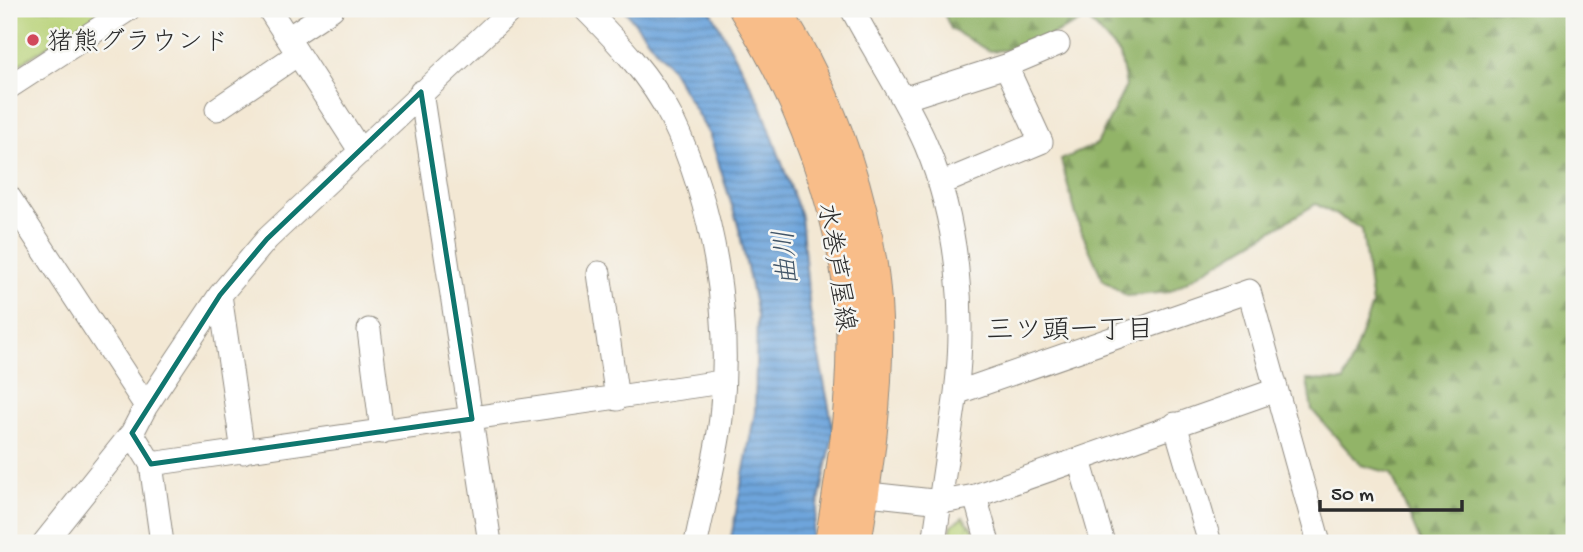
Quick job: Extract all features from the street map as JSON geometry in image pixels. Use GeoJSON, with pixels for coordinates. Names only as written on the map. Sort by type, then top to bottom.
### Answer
{"type":"FeatureCollection","features":[{"type":"Feature","properties":{"kind":"main road","name":"水巻芦屋線"},"geometry":{"type":"LineString","coordinates":[[744,9],[773,53],[804,121],[841,250],[851,320],[849,388],[856,543]]}},
{"type":"Feature","properties":{"kind":"main road","name":"水巻芦屋線"},"geometry":{"type":"LineString","coordinates":[[775,9],[795,39],[829,115],[851,177],[867,244],[877,318],[876,390],[852,492],[830,543]]}},
{"type":"Feature","properties":{"kind":"street"},"geometry":{"type":"LineString","coordinates":[[9,87],[129,9]]}},
{"type":"Feature","properties":{"kind":"street"},"geometry":{"type":"LineString","coordinates":[[269,9],[361,152]]}},
{"type":"Feature","properties":{"kind":"street"},"geometry":{"type":"LineString","coordinates":[[217,109],[293,46],[332,9]]}},
{"type":"Feature","properties":{"kind":"street"},"geometry":{"type":"LineString","coordinates":[[44,543],[132,433],[146,406],[220,295],[267,239],[512,9]]}},
{"type":"Feature","properties":{"kind":"street"},"geometry":{"type":"LineString","coordinates":[[585,9],[644,76],[670,116],[692,169],[719,279],[724,330],[721,418],[696,543]]}},
{"type":"Feature","properties":{"kind":"street"},"geometry":{"type":"LineString","coordinates":[[852,9],[926,145],[940,184],[953,248],[962,341],[942,502],[934,543]]}},
{"type":"Feature","properties":{"kind":"street"},"geometry":{"type":"LineString","coordinates":[[903,99],[1006,66],[1058,44]]}},
{"type":"Feature","properties":{"kind":"street"},"geometry":{"type":"LineString","coordinates":[[940,184],[1041,142],[1006,66]]}},
{"type":"Feature","properties":{"kind":"street"},"geometry":{"type":"LineString","coordinates":[[421,92],[490,543]]}},
{"type":"Feature","properties":{"kind":"street"},"geometry":{"type":"LineString","coordinates":[[9,197],[146,406]]}},
{"type":"Feature","properties":{"kind":"street"},"geometry":{"type":"LineString","coordinates":[[599,273],[617,399]]}},
{"type":"Feature","properties":{"kind":"street"},"geometry":{"type":"LineString","coordinates":[[956,393],[1249,291],[1319,543]]}},
{"type":"Feature","properties":{"kind":"street"},"geometry":{"type":"LineString","coordinates":[[220,295],[243,452]]}},
{"type":"Feature","properties":{"kind":"street"},"geometry":{"type":"LineString","coordinates":[[369,330],[382,432]]}},
{"type":"Feature","properties":{"kind":"street"},"geometry":{"type":"LineString","coordinates":[[151,464],[722,382]]}},
{"type":"Feature","properties":{"kind":"street"},"geometry":{"type":"LineString","coordinates":[[852,492],[942,502],[975,496],[1276,390]]}},
{"type":"Feature","properties":{"kind":"street"},"geometry":{"type":"LineString","coordinates":[[1175,425],[1210,543]]}},
{"type":"Feature","properties":{"kind":"street"},"geometry":{"type":"LineString","coordinates":[[132,433],[151,464],[162,543]]}},
{"type":"Feature","properties":{"kind":"street"},"geometry":{"type":"LineString","coordinates":[[1079,460],[1103,543]]}},
{"type":"Feature","properties":{"kind":"street"},"geometry":{"type":"LineString","coordinates":[[975,496],[988,543]]}},
{"type":"Feature","properties":{"kind":"highlighted area"},"geometry":{"type":"Polygon","coordinates":[[[421,92],[472,419],[151,464],[132,433],[220,295],[267,239],[421,92]]]}},
{"type":"Feature","properties":{"kind":"green space","name":"猪熊グラウンド"},"geometry":{"type":"Polygon","coordinates":[[[9,9],[106,9],[9,71],[9,9]]]}},
{"type":"Feature","properties":{"kind":"green space"},"geometry":{"type":"Polygon","coordinates":[[[942,9],[1574,9],[1574,543],[1421,543],[1391,473],[1361,465],[1312,410],[1307,380],[1344,381],[1372,305],[1362,229],[1316,204],[1169,292],[1127,296],[1103,280],[1079,226],[1061,160],[1097,144],[1126,86],[1120,55],[1087,18],[1023,49],[989,51],[951,29],[942,9]]]}},
{"type":"Feature","properties":{"kind":"green space"},"geometry":{"type":"Polygon","coordinates":[[[963,517],[973,529],[977,543],[948,543],[952,525],[963,517]]]}},
{"type":"Feature","properties":{"kind":"water","name":"曲川"},"geometry":{"type":"Polygon","coordinates":[[[624,9],[710,9],[761,105],[801,216],[810,311],[834,432],[810,543],[730,543],[755,412],[757,315],[738,225],[710,136],[672,70],[624,9]]]}},
{"type":"Feature","properties":{"kind":"place","name":"猪熊グラウンド"},"geometry":{"type":"Point","coordinates":[33,40]}},
{"type":"Feature","properties":{"kind":"district","name":"三ツ頭一丁目"},"geometry":{"type":"Point","coordinates":[1070,328]}}]}
